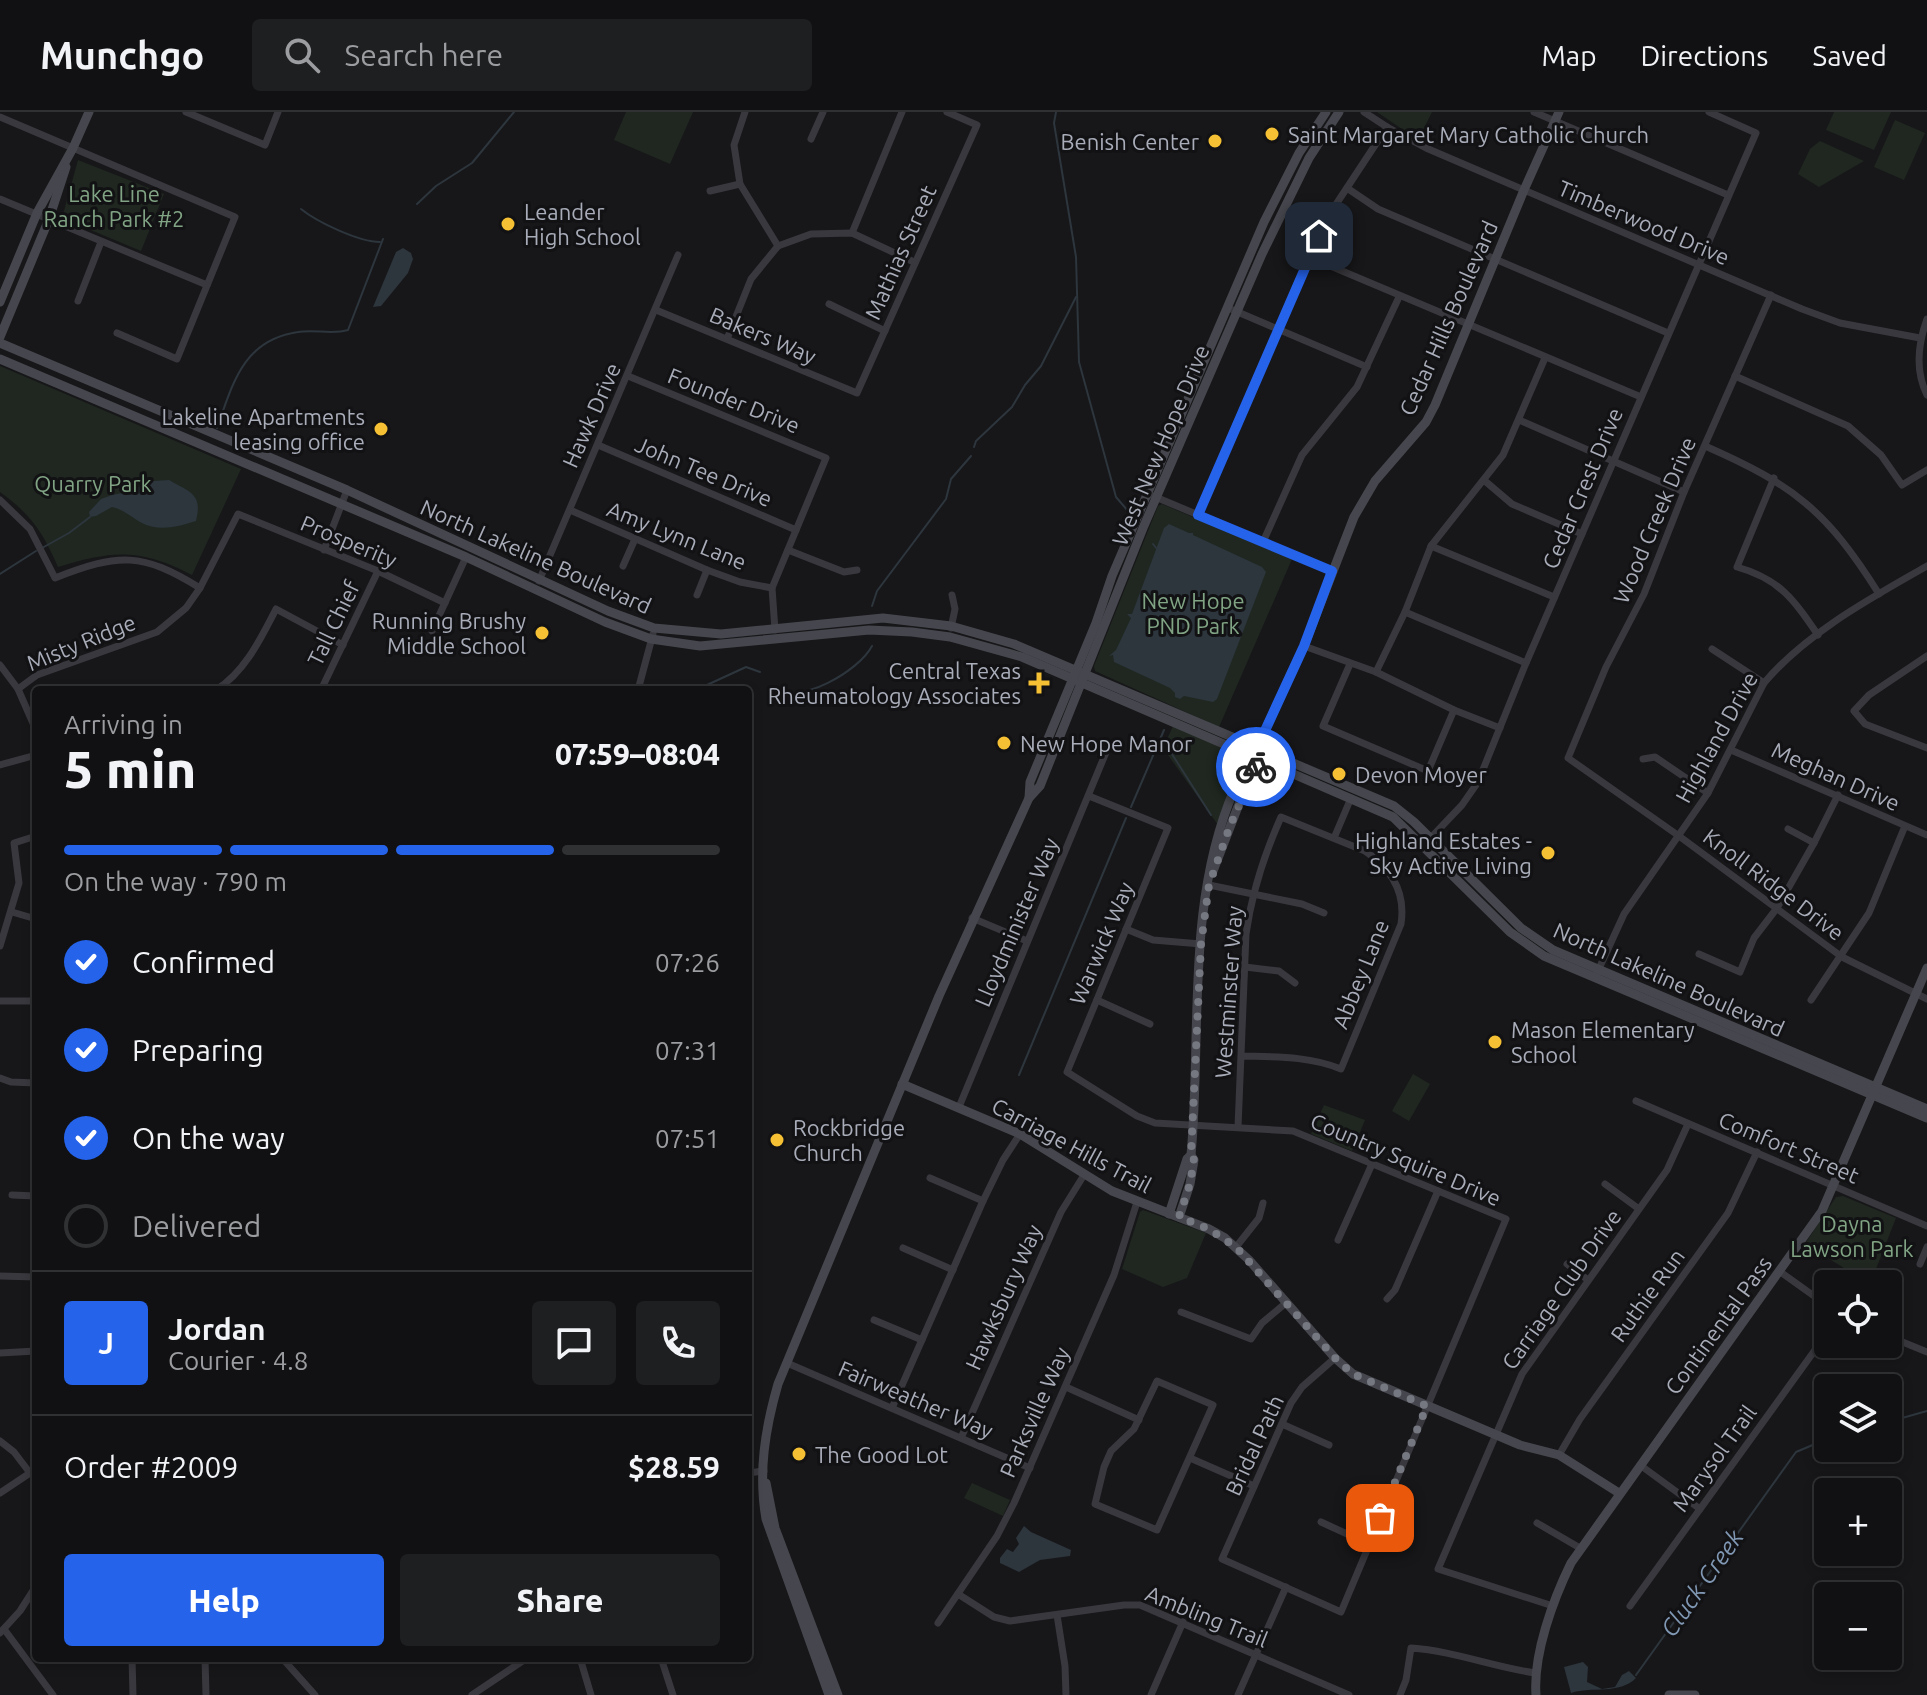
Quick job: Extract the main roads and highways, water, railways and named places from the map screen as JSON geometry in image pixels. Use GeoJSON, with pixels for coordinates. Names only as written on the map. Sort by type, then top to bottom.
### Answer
{"type":"FeatureCollection","features":[{"type":"Feature","properties":{"kind":"main road"},"geometry":{"type":"LineString","coordinates":[[0,302],[37,213],[89,112]]}},
{"type":"Feature","properties":{"kind":"main road","name":"West New Hope Drive"},"geometry":{"type":"LineString","coordinates":[[1080,676],[1120,589],[1152,495],[1232,310],[1264,222],[1299,153],[1326,112]]}},
{"type":"Feature","properties":{"kind":"main road","name":"West New Hope Drive"},"geometry":{"type":"LineString","coordinates":[[1232,310],[1309,158],[1339,112]]}},
{"type":"Feature","properties":{"kind":"main road","name":"Cedar Hills Boulevard"},"geometry":{"type":"LineString","coordinates":[[1174,1215],[1187,1159],[1191,1155],[1201,944],[1209,885],[1256,754],[1304,646],[1354,517],[1375,481],[1426,422],[1557,116]]}},
{"type":"Feature","properties":{"kind":"main road"},"geometry":{"type":"LineString","coordinates":[[0,340],[49,219],[71,152]]}},
{"type":"Feature","properties":{"kind":"main road","name":"North Lakeline Boulevard"},"geometry":{"type":"LineString","coordinates":[[0,340],[347,490],[537,584],[605,622],[651,639],[700,646],[869,630],[950,631]]}},
{"type":"Feature","properties":{"kind":"main road","name":"North Lakeline Boulevard"},"geometry":{"type":"LineString","coordinates":[[0,359],[466,557],[654,628],[721,634],[883,618],[1014,644],[1393,817],[1427,842]]}},
{"type":"Feature","properties":{"kind":"main road","name":"West New Hope Drive"},"geometry":{"type":"LineString","coordinates":[[829,1695],[771,1540],[762,1497],[765,1431],[787,1363],[972,918],[1029,798],[1040,786],[1127,541],[1152,495]]}},
{"type":"Feature","properties":{"kind":"main road"},"geometry":{"type":"LineString","coordinates":[[1120,589],[1117,580],[1129,551],[1127,541]]}},
{"type":"Feature","properties":{"kind":"main road","name":"North Lakeline Boulevard"},"geometry":{"type":"LineString","coordinates":[[1256,754],[1394,806],[1427,842],[1535,940],[1596,974],[1874,1092],[1927,1118]]}},
{"type":"Feature","properties":{"kind":"main road","name":"Continental Pass"},"geometry":{"type":"LineString","coordinates":[[1536,1695],[1535,1673],[1563,1578],[1580,1548],[1822,1211],[1927,968]]}},
{"type":"Feature","properties":{"kind":"main road","name":"Carriage Hills Trail"},"geometry":{"type":"LineString","coordinates":[[902,1084],[1020,1134],[1112,1191],[1209,1229],[1236,1247],[1353,1374],[1520,1445],[1559,1455],[1619,1493]]}},
{"type":"Feature","properties":{"kind":"main road","name":"North Lakeline Boulevard"},"geometry":{"type":"LineString","coordinates":[[1874,1092],[1927,1109]]}},
{"type":"Feature","properties":{"kind":"main road","name":"West New Hope Drive"},"geometry":{"type":"LineString","coordinates":[[764,1471],[775,1528],[838,1695]]}},
{"type":"Feature","properties":{"kind":"main road"},"geometry":{"type":"LineString","coordinates":[[1669,1695],[1695,1695]]}},
{"type":"Feature","properties":{"kind":"waterway"},"geometry":{"type":"LineString","coordinates":[[417,204],[436,186],[472,163],[514,112]]}},
{"type":"Feature","properties":{"kind":"waterway"},"geometry":{"type":"LineString","coordinates":[[1056,112],[1054,123],[1076,257],[1079,362],[1116,497],[1128,511]]}},
{"type":"Feature","properties":{"kind":"waterway"},"geometry":{"type":"LineString","coordinates":[[301,209],[339,230],[361,239],[380,242]]}},
{"type":"Feature","properties":{"kind":"waterway"},"geometry":{"type":"LineString","coordinates":[[217,428],[235,380],[252,354],[264,344],[298,332],[348,330],[383,239]]}},
{"type":"Feature","properties":{"kind":"waterway"},"geometry":{"type":"LineString","coordinates":[[974,447],[976,441],[1012,407],[1041,366],[1076,297]]}},
{"type":"Feature","properties":{"kind":"waterway"},"geometry":{"type":"LineString","coordinates":[[872,606],[877,591],[946,499],[951,479],[971,456]]}},
{"type":"Feature","properties":{"kind":"waterway"},"geometry":{"type":"LineString","coordinates":[[42,548],[90,517]]}},
{"type":"Feature","properties":{"kind":"waterway"},"geometry":{"type":"LineString","coordinates":[[1153,544],[1157,549]]}},
{"type":"Feature","properties":{"kind":"waterway"},"geometry":{"type":"LineString","coordinates":[[0,574],[36,551]]}},
{"type":"Feature","properties":{"kind":"waterway"},"geometry":{"type":"LineString","coordinates":[[773,688],[798,693],[827,683],[855,666],[872,646]]}},
{"type":"Feature","properties":{"kind":"waterway"},"geometry":{"type":"LineString","coordinates":[[705,686],[746,667],[760,672]]}},
{"type":"Feature","properties":{"kind":"waterway"},"geometry":{"type":"LineString","coordinates":[[1131,807],[1164,730]]}},
{"type":"Feature","properties":{"kind":"waterway"},"geometry":{"type":"LineString","coordinates":[[1161,737],[1211,815]]}},
{"type":"Feature","properties":{"kind":"waterway"},"geometry":{"type":"LineString","coordinates":[[1019,1075],[1126,818]]}},
{"type":"Feature","properties":{"kind":"waterway","name":"Cluck Creek"},"geometry":{"type":"LineString","coordinates":[[1902,1418],[1927,1411]]}},
{"type":"Feature","properties":{"kind":"waterway","name":"Cluck Creek"},"geometry":{"type":"LineString","coordinates":[[1636,1675],[1796,1452],[1814,1444]]}},
{"type":"Feature","properties":{"kind":"place","name":"Saint Margaret Mary Catholic Church"},"geometry":{"type":"Point","coordinates":[1272,134]}},
{"type":"Feature","properties":{"kind":"place","name":"Benish Center"},"geometry":{"type":"Point","coordinates":[1215,141]}},
{"type":"Feature","properties":{"kind":"place","name":"Leander High School"},"geometry":{"type":"Point","coordinates":[508,224]}},
{"type":"Feature","properties":{"kind":"place","name":"Lakeline Apartments leasing office"},"geometry":{"type":"Point","coordinates":[381,429]}},
{"type":"Feature","properties":{"kind":"place","name":"Running Brushy Middle School"},"geometry":{"type":"Point","coordinates":[542,633]}},
{"type":"Feature","properties":{"kind":"place","name":"Central Texas Rheumatology Associates"},"geometry":{"type":"Point","coordinates":[1039,683]}},
{"type":"Feature","properties":{"kind":"place","name":"New Hope Manor"},"geometry":{"type":"Point","coordinates":[1004,743]}},
{"type":"Feature","properties":{"kind":"place","name":"Devon Moyer"},"geometry":{"type":"Point","coordinates":[1339,774]}},
{"type":"Feature","properties":{"kind":"place","name":"Highland Estates - Sky Active Living"},"geometry":{"type":"Point","coordinates":[1548,853]}},
{"type":"Feature","properties":{"kind":"place","name":"Mason Elementary School"},"geometry":{"type":"Point","coordinates":[1495,1042]}},
{"type":"Feature","properties":{"kind":"place","name":"Rockbridge Church"},"geometry":{"type":"Point","coordinates":[777,1140]}},
{"type":"Feature","properties":{"kind":"place","name":"The Good Lot"},"geometry":{"type":"Point","coordinates":[799,1454]}},
{"type":"Feature","properties":{"kind":"park label","name":"Lake Line Ranch Park #2"},"geometry":{"type":"Point","coordinates":[114,206]}},
{"type":"Feature","properties":{"kind":"park label","name":"Quarry Park"},"geometry":{"type":"Point","coordinates":[93,483]}},
{"type":"Feature","properties":{"kind":"park label","name":"New Hope PND Park"},"geometry":{"type":"Point","coordinates":[1193,612]}},
{"type":"Feature","properties":{"kind":"park label","name":"Dayna Lawson Park"},"geometry":{"type":"Point","coordinates":[1852,1236]}}]}
